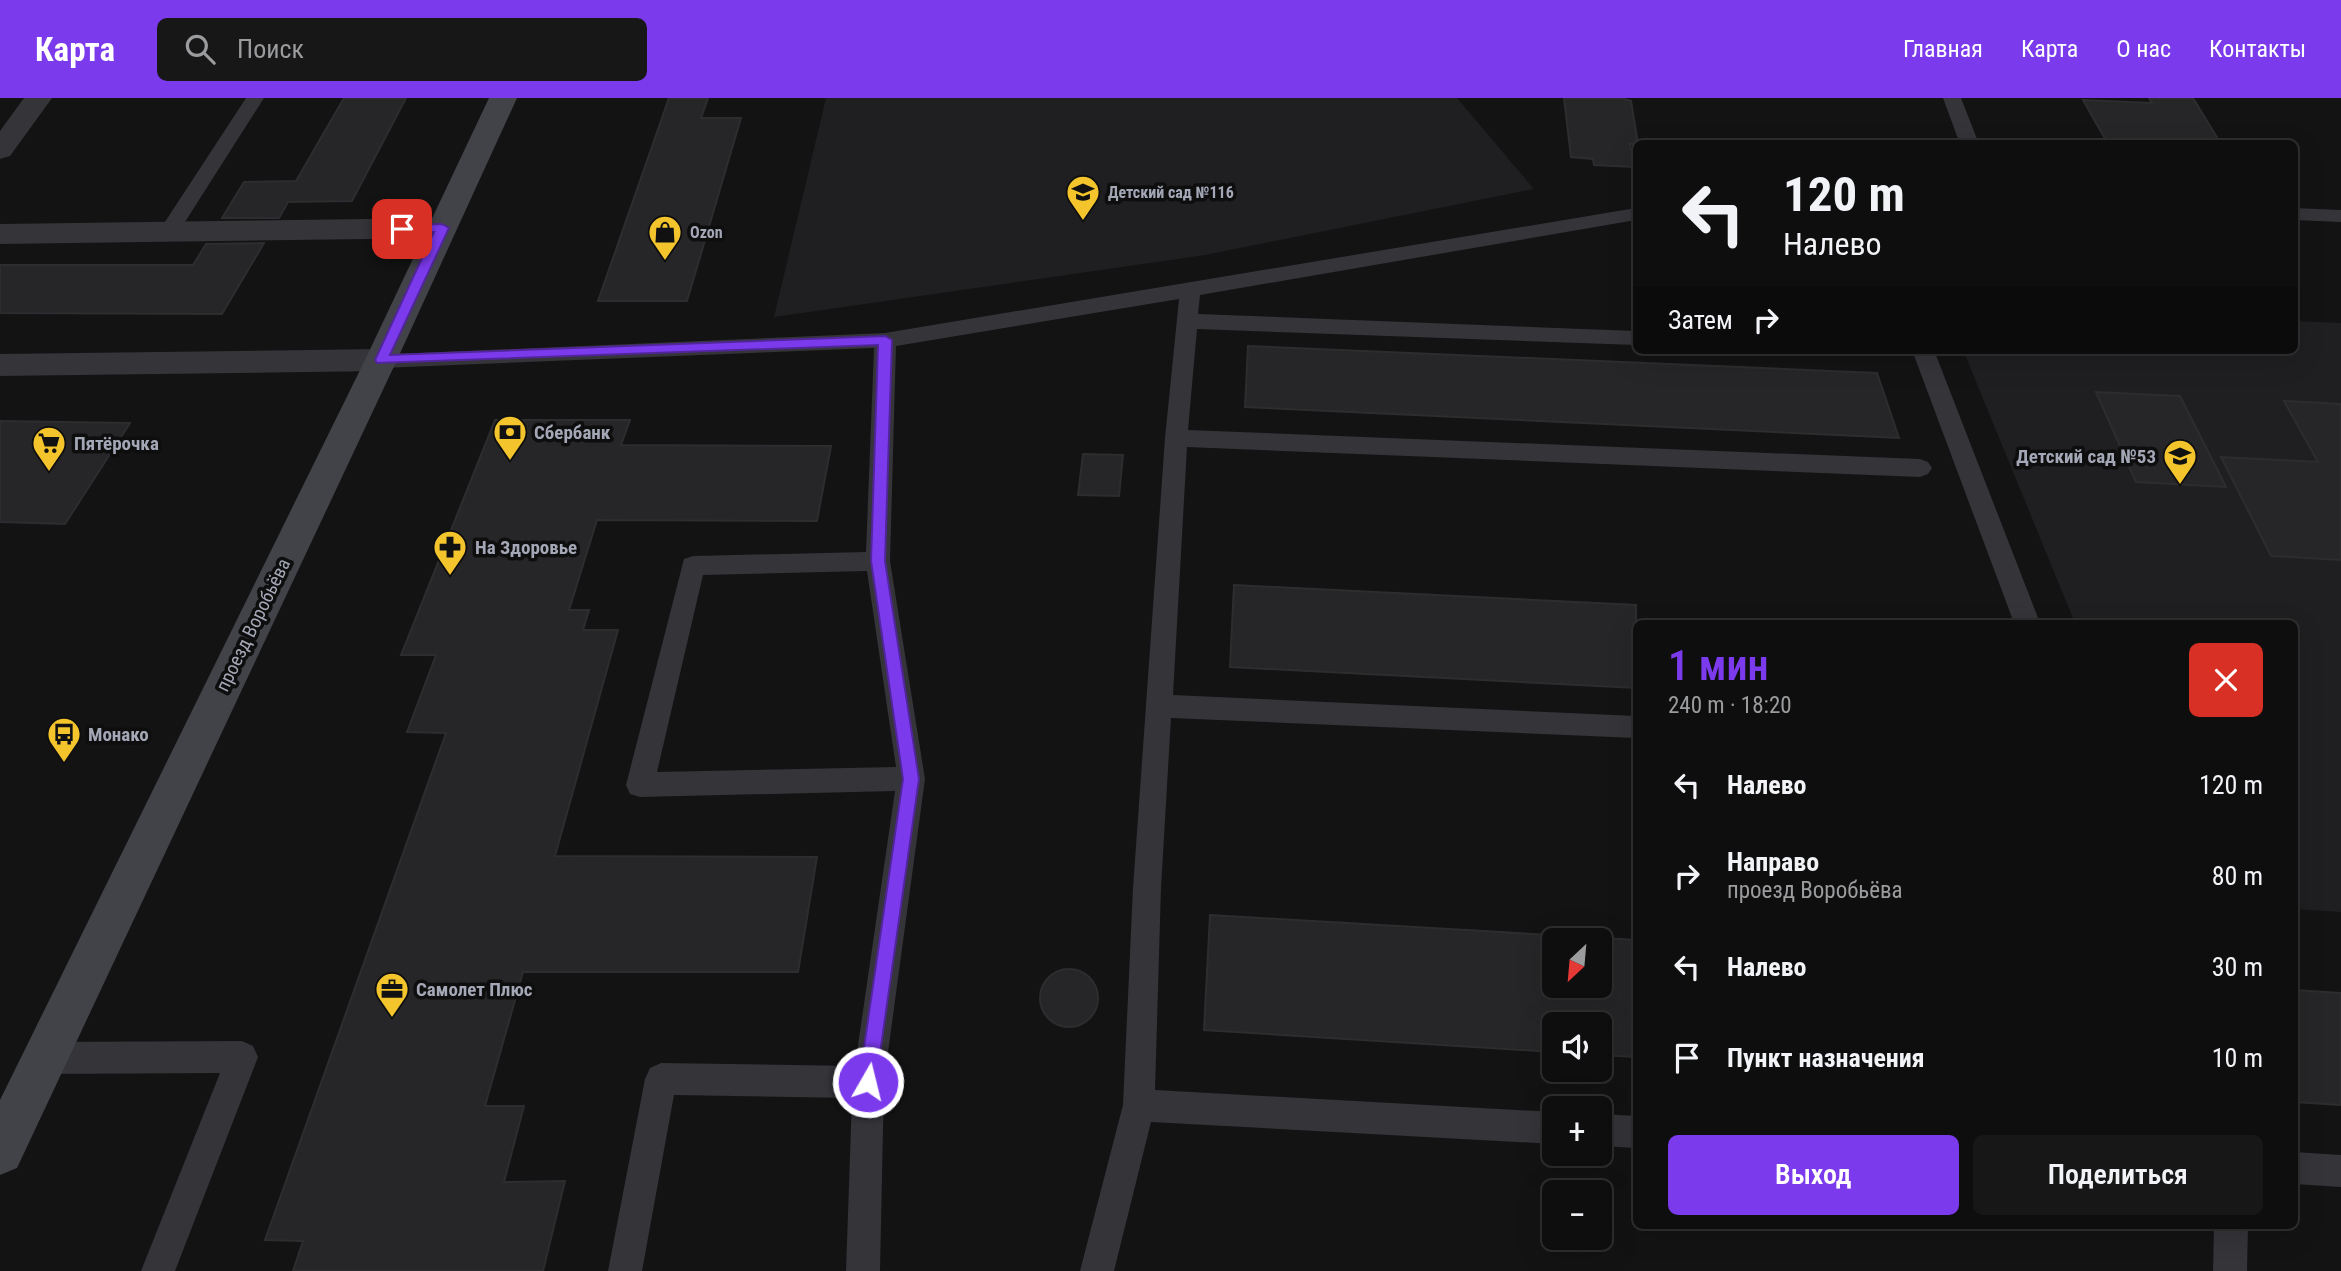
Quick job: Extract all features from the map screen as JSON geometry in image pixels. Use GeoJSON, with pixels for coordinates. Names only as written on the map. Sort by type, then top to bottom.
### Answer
{"type":"FeatureCollection","features":[{"type":"Feature","properties":{"kind":"main road","name":"проезд Воробьёва"},"geometry":{"type":"LineString","coordinates":[[0,1151],[381,360],[503,98]]}},
{"type":"Feature","properties":{"kind":"street"},"geometry":{"type":"LineString","coordinates":[[0,149],[38,98]]}},
{"type":"Feature","properties":{"kind":"street"},"geometry":{"type":"LineString","coordinates":[[0,234],[442,228]]}},
{"type":"Feature","properties":{"kind":"street"},"geometry":{"type":"LineString","coordinates":[[0,365],[381,360]]}},
{"type":"Feature","properties":{"kind":"lane"},"geometry":{"type":"LineString","coordinates":[[169,231],[255,98]]}},
{"type":"Feature","properties":{"kind":"lane"},"geometry":{"type":"LineString","coordinates":[[1952,98],[1968,140]]}},
{"type":"Feature","properties":{"kind":"lane"},"geometry":{"type":"LineString","coordinates":[[2298,214],[2341,216]]}},
{"type":"Feature","properties":{"kind":"lane"},"geometry":{"type":"LineString","coordinates":[[381,360],[885,340],[1633,215]]}},
{"type":"Feature","properties":{"kind":"lane"},"geometry":{"type":"LineString","coordinates":[[1097,1271],[1139,1105],[1147,888],[1177,438],[1190,290]]}},
{"type":"Feature","properties":{"kind":"lane"},"geometry":{"type":"LineString","coordinates":[[1187,321],[1633,338]]}},
{"type":"Feature","properties":{"kind":"lane"},"geometry":{"type":"LineString","coordinates":[[863,1271],[868,1082],[911,779],[878,561],[885,340]]}},
{"type":"Feature","properties":{"kind":"lane"},"geometry":{"type":"LineString","coordinates":[[1925,354],[2026,620]]}},
{"type":"Feature","properties":{"kind":"lane"},"geometry":{"type":"LineString","coordinates":[[1177,438],[1920,468]]}},
{"type":"Feature","properties":{"kind":"lane"},"geometry":{"type":"LineString","coordinates":[[878,561],[693,566],[640,786],[911,779]]}},
{"type":"Feature","properties":{"kind":"lane"},"geometry":{"type":"LineString","coordinates":[[1159,705],[1633,727]]}},
{"type":"Feature","properties":{"kind":"lane"},"geometry":{"type":"LineString","coordinates":[[44,1058],[242,1057],[158,1271]]}},
{"type":"Feature","properties":{"kind":"lane"},"geometry":{"type":"LineString","coordinates":[[625,1271],[661,1079],[868,1082]]}},
{"type":"Feature","properties":{"kind":"lane"},"geometry":{"type":"LineString","coordinates":[[1139,1105],[1542,1127]]}},
{"type":"Feature","properties":{"kind":"lane"},"geometry":{"type":"LineString","coordinates":[[1612,1131],[1633,1132]]}},
{"type":"Feature","properties":{"kind":"lane"},"geometry":{"type":"LineString","coordinates":[[2298,1168],[2341,1171]]}},
{"type":"Feature","properties":{"kind":"lane"},"geometry":{"type":"LineString","coordinates":[[2230,1271],[2231,1229]]}},
{"type":"Feature","properties":{"kind":"shaded area","name":"Детский сад №116"},"geometry":{"type":"Polygon","coordinates":[[[826,98],[1457,98],[1534,189],[1205,255],[774,317],[826,98]]]}},
{"type":"Feature","properties":{"kind":"shaded area","name":"Детский сад №53"},"geometry":{"type":"Polygon","coordinates":[[[2298,321],[2341,323],[2341,912],[2298,909],[2298,620],[2074,620],[1965,354],[2298,354],[2298,321]]]}},
{"type":"Feature","properties":{"kind":"building"},"geometry":{"type":"Polygon","coordinates":[[[344,98],[406,98],[352,201],[288,202],[279,218],[222,218],[244,182],[296,181],[344,98]]]}},
{"type":"Feature","properties":{"kind":"building"},"geometry":{"type":"Polygon","coordinates":[[[669,98],[708,98],[701,118],[741,118],[687,301],[598,301],[669,98]]]}},
{"type":"Feature","properties":{"kind":"building"},"geometry":{"type":"Polygon","coordinates":[[[1564,98],[1621,98],[1631,101],[1637,140],[1630,144],[1633,167],[1594,165],[1593,159],[1571,157],[1564,98]]]}},
{"type":"Feature","properties":{"kind":"building"},"geometry":{"type":"Polygon","coordinates":[[[2149,98],[2193,98],[2219,140],[2106,140],[2083,100],[2152,103],[2149,98]]]}},
{"type":"Feature","properties":{"kind":"building"},"geometry":{"type":"Polygon","coordinates":[[[264,243],[222,314],[0,313],[0,265],[193,265],[206,244],[264,243]]]}},
{"type":"Feature","properties":{"kind":"building"},"geometry":{"type":"Polygon","coordinates":[[[1248,346],[1877,373],[1899,438],[1245,407],[1248,346]]]}},
{"type":"Feature","properties":{"kind":"building"},"geometry":{"type":"Polygon","coordinates":[[[2096,392],[2180,396],[2226,487],[2136,482],[2096,392]]]}},
{"type":"Feature","properties":{"kind":"building"},"geometry":{"type":"Polygon","coordinates":[[[2284,401],[2341,404],[2341,560],[2271,556],[2221,457],[2318,462],[2284,401]]]}},
{"type":"Feature","properties":{"kind":"building"},"geometry":{"type":"Polygon","coordinates":[[[495,420],[630,420],[621,445],[831,446],[817,521],[597,520],[569,610],[589,610],[583,630],[618,630],[555,856],[817,857],[798,972],[523,972],[485,1106],[524,1106],[504,1182],[565,1181],[543,1271],[293,1271],[303,1241],[265,1240],[446,733],[407,732],[436,655],[401,655],[495,420]]]}},
{"type":"Feature","properties":{"kind":"building","name":"Пятёрочка"},"geometry":{"type":"Polygon","coordinates":[[[0,421],[130,423],[65,524],[0,522],[0,421]]]}},
{"type":"Feature","properties":{"kind":"building"},"geometry":{"type":"Polygon","coordinates":[[[1083,454],[1123,455],[1119,496],[1078,495],[1083,454]]]}},
{"type":"Feature","properties":{"kind":"building"},"geometry":{"type":"Polygon","coordinates":[[[1234,585],[1636,605],[1636,620],[1633,620],[1633,688],[1230,667],[1234,585]]]}},
{"type":"Feature","properties":{"kind":"building"},"geometry":{"type":"Polygon","coordinates":[[[1210,915],[1542,934],[1542,998],[1612,998],[1612,939],[1633,940],[1633,1057],[1612,1056],[1612,1012],[1542,1012],[1542,1051],[1204,1030],[1210,915]]]}},
{"type":"Feature","properties":{"kind":"building"},"geometry":{"type":"Polygon","coordinates":[[[1069,969],[1090,977],[1098,998],[1090,1019],[1069,1027],[1048,1019],[1040,998],[1048,977],[1069,969]]]}},
{"type":"Feature","properties":{"kind":"building"},"geometry":{"type":"Polygon","coordinates":[[[2298,990],[2341,993],[2341,1105],[2298,1102],[2298,990]]]}},
{"type":"Feature","properties":{"kind":"place","name":"Детский сад №116"},"geometry":{"type":"Point","coordinates":[1083,222]}},
{"type":"Feature","properties":{"kind":"place","name":"Ozon"},"geometry":{"type":"Point","coordinates":[665,262]}},
{"type":"Feature","properties":{"kind":"place","name":"Сбербанк"},"geometry":{"type":"Point","coordinates":[510,462]}},
{"type":"Feature","properties":{"kind":"place","name":"Пятёрочка"},"geometry":{"type":"Point","coordinates":[49,473]}},
{"type":"Feature","properties":{"kind":"place","name":"Детский сад №53"},"geometry":{"type":"Point","coordinates":[2180,486]}},
{"type":"Feature","properties":{"kind":"place","name":"На Здоровье"},"geometry":{"type":"Point","coordinates":[450,577]}},
{"type":"Feature","properties":{"kind":"place","name":"Монако"},"geometry":{"type":"Point","coordinates":[64,764]}},
{"type":"Feature","properties":{"kind":"place","name":"Самолет Плюс"},"geometry":{"type":"Point","coordinates":[392,1019]}},
{"type":"Feature","properties":{"kind":"route"},"geometry":{"type":"LineString","coordinates":[[402,229],[442,228],[381,360],[885,340],[878,561],[911,779],[868,1082]]}}]}
